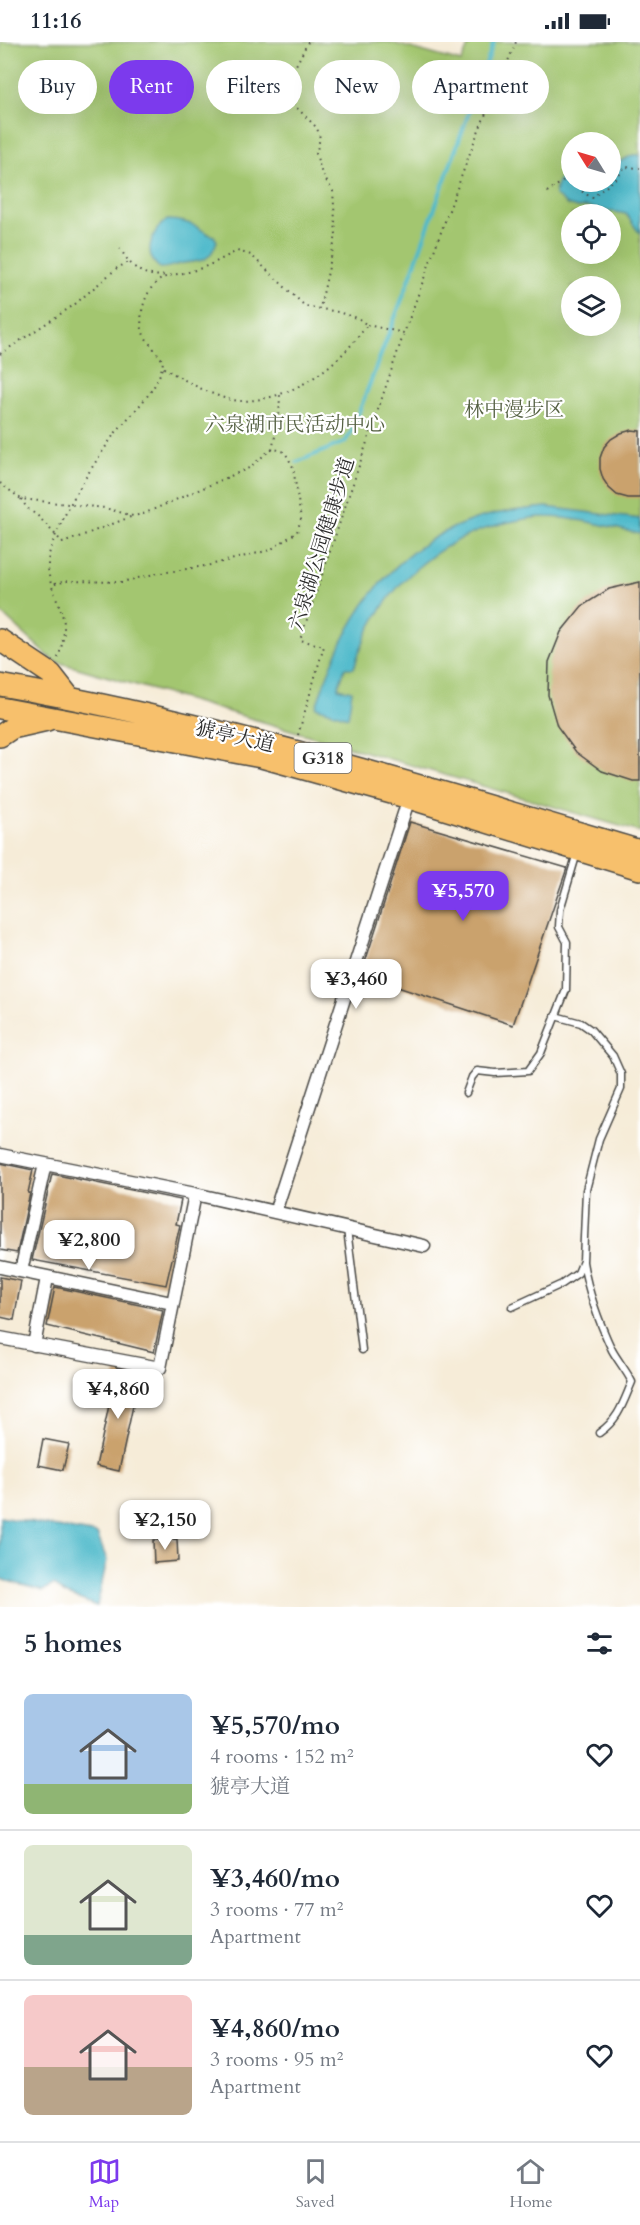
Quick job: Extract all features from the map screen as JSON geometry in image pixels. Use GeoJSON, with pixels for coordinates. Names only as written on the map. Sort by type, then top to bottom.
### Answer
{"type":"FeatureCollection","features":[{"type":"Feature","properties":{"kind":"highway"},"geometry":{"type":"LineString","coordinates":[[0,639],[51,674],[69,696]]}},
{"type":"Feature","properties":{"kind":"highway","name":"猇亭大道"},"geometry":{"type":"LineString","coordinates":[[0,684],[69,696],[294,750],[640,851]]}},
{"type":"Feature","properties":{"kind":"highway","name":"猇亭大道"},"geometry":{"type":"LineString","coordinates":[[0,708],[261,757],[409,798],[640,869]]}},
{"type":"Feature","properties":{"kind":"highway"},"geometry":{"type":"LineString","coordinates":[[0,736],[12,728],[56,718]]}},
{"type":"Feature","properties":{"kind":"street"},"geometry":{"type":"LineString","coordinates":[[275,1212],[409,798]]}},
{"type":"Feature","properties":{"kind":"street"},"geometry":{"type":"LineString","coordinates":[[0,1155],[195,1194],[424,1246]]}},
{"type":"Feature","properties":{"kind":"street"},"geometry":{"type":"LineString","coordinates":[[21,1271],[45,1164]]}},
{"type":"Feature","properties":{"kind":"street"},"geometry":{"type":"LineString","coordinates":[[0,1338],[160,1368],[195,1194]]}},
{"type":"Feature","properties":{"kind":"street"},"geometry":{"type":"LineString","coordinates":[[0,1267],[172,1303]]}},
{"type":"Feature","properties":{"kind":"street"},"geometry":{"type":"LineString","coordinates":[[34,1345],[47,1278]]}},
{"type":"Feature","properties":{"kind":"lane"},"geometry":{"type":"LineString","coordinates":[[466,1093],[477,1071],[495,1073],[528,1071],[541,1053],[566,990],[567,942],[559,927],[560,910],[578,850]]}},
{"type":"Feature","properties":{"kind":"lane"},"geometry":{"type":"LineString","coordinates":[[555,1016],[575,1020],[591,1030],[613,1056],[621,1074],[621,1089],[600,1139],[586,1190],[583,1261],[597,1317],[604,1326],[614,1352],[632,1382],[618,1415],[599,1433]]}},
{"type":"Feature","properties":{"kind":"lane"},"geometry":{"type":"LineString","coordinates":[[347,1228],[363,1350]]}},
{"type":"Feature","properties":{"kind":"lane"},"geometry":{"type":"LineString","coordinates":[[512,1307],[562,1284],[578,1273],[583,1261]]}},
{"type":"Feature","properties":{"kind":"path"},"geometry":{"type":"LineString","coordinates":[[308,42],[293,71],[292,104],[316,128],[320,138],[316,154],[322,174],[333,191],[336,235],[320,308]]}},
{"type":"Feature","properties":{"kind":"path","name":"六泉湖公园健康步道"},"geometry":{"type":"LineString","coordinates":[[294,750],[324,646],[300,640],[404,333],[474,142],[516,42]]}},
{"type":"Feature","properties":{"kind":"path"},"geometry":{"type":"LineString","coordinates":[[547,192],[565,180],[592,198],[617,178],[625,167],[640,168]]}},
{"type":"Feature","properties":{"kind":"path"},"geometry":{"type":"LineString","coordinates":[[120,248],[136,270],[148,275],[169,275],[193,271],[219,261],[237,250],[251,255],[305,306],[359,319],[367,325],[404,333]]}},
{"type":"Feature","properties":{"kind":"path"},"geometry":{"type":"LineString","coordinates":[[0,354],[74,305],[117,268],[129,262]]}},
{"type":"Feature","properties":{"kind":"path"},"geometry":{"type":"LineString","coordinates":[[51,674],[59,654],[63,619],[51,585],[48,566],[49,551],[71,504],[112,437],[162,373],[163,361],[144,334],[141,318],[145,301],[155,283],[169,275]]}},
{"type":"Feature","properties":{"kind":"path"},"geometry":{"type":"LineString","coordinates":[[162,367],[216,395],[241,401],[279,393],[312,380],[337,362],[367,325]]}},
{"type":"Feature","properties":{"kind":"path"},"geometry":{"type":"LineString","coordinates":[[0,483],[21,499],[27,508],[39,517],[63,543],[143,514],[249,468],[272,450],[281,404],[279,393]]}},
{"type":"Feature","properties":{"kind":"path","name":"六泉湖公园健康步道"},"geometry":{"type":"LineString","coordinates":[[51,585],[67,581],[122,582],[150,575],[210,566],[270,550],[297,532],[301,519],[292,467],[285,453],[272,450]]}},
{"type":"Feature","properties":{"kind":"path"},"geometry":{"type":"LineString","coordinates":[[21,499],[121,511],[133,516]]}},
{"type":"Feature","properties":{"kind":"green space","name":"六泉湖市民活动中心"},"geometry":{"type":"Polygon","coordinates":[[[0,42],[389,42],[454,60],[412,60],[412,114],[549,114],[549,60],[462,60],[470,42],[640,42],[640,832],[54,661],[0,612],[0,42]]]}},
{"type":"Feature","properties":{"kind":"water"},"geometry":{"type":"Polygon","coordinates":[[[633,155],[640,155],[640,234],[626,214],[621,213],[621,204],[566,204],[555,195],[561,176],[561,192],[621,192],[621,161],[633,155]]]}},
{"type":"Feature","properties":{"kind":"water"},"geometry":{"type":"Polygon","coordinates":[[[167,220],[190,224],[214,236],[217,241],[211,254],[203,260],[160,268],[151,257],[151,243],[157,230],[167,220]]]}},
{"type":"Feature","properties":{"kind":"water"},"geometry":{"type":"Polygon","coordinates":[[[546,507],[640,519],[640,534],[581,521],[541,517],[509,522],[481,530],[456,541],[411,573],[393,593],[377,616],[364,641],[354,668],[345,668],[338,688],[352,691],[348,717],[316,707],[339,648],[354,620],[391,572],[414,551],[440,534],[488,515],[546,507]]]}},
{"type":"Feature","properties":{"kind":"water"},"geometry":{"type":"Polygon","coordinates":[[[0,1517],[97,1534],[107,1560],[97,1606],[65,1594],[53,1585],[43,1591],[0,1579],[0,1517]]]}},
{"type":"Feature","properties":{"kind":"building"},"geometry":{"type":"Polygon","coordinates":[[[632,430],[640,431],[640,498],[617,495],[603,479],[600,469],[600,458],[604,447],[611,439],[632,430]]]}},
{"type":"Feature","properties":{"kind":"building"},"geometry":{"type":"Polygon","coordinates":[[[640,582],[640,781],[633,781],[602,771],[576,752],[557,726],[548,695],[549,662],[561,632],[582,606],[609,589],[640,582]]]}},
{"type":"Feature","properties":{"kind":"building"},"geometry":{"type":"Polygon","coordinates":[[[410,822],[567,868],[513,1025],[361,975],[410,822]]]}},
{"type":"Feature","properties":{"kind":"building"},"geometry":{"type":"Polygon","coordinates":[[[0,1163],[33,1170],[17,1253],[0,1250],[0,1163]]]}},
{"type":"Feature","properties":{"kind":"building"},"geometry":{"type":"Polygon","coordinates":[[[52,1174],[181,1200],[176,1224],[180,1225],[166,1285],[32,1260],[52,1174]]]}},
{"type":"Feature","properties":{"kind":"building"},"geometry":{"type":"Polygon","coordinates":[[[0,1277],[21,1281],[14,1320],[0,1317],[0,1277]]]}},
{"type":"Feature","properties":{"kind":"building"},"geometry":{"type":"Polygon","coordinates":[[[55,1287],[163,1310],[154,1352],[47,1326],[55,1287]]]}},
{"type":"Feature","properties":{"kind":"building"},"geometry":{"type":"Polygon","coordinates":[[[117,1368],[140,1373],[119,1471],[96,1466],[117,1368]]]}},
{"type":"Feature","properties":{"kind":"building"},"geometry":{"type":"Polygon","coordinates":[[[43,1439],[69,1444],[63,1470],[38,1465],[43,1439]]]}},
{"type":"Feature","properties":{"kind":"building"},"geometry":{"type":"Polygon","coordinates":[[[177,1539],[178,1561],[154,1563],[153,1540],[177,1539]]]}},
{"type":"Feature","properties":{"kind":"waterway"},"geometry":{"type":"LineString","coordinates":[[297,462],[345,442],[351,433],[407,286],[494,42]]}},
{"type":"Feature","properties":{"kind":"park label","name":"林中漫步区"},"geometry":{"type":"Point","coordinates":[514,409]}}]}
